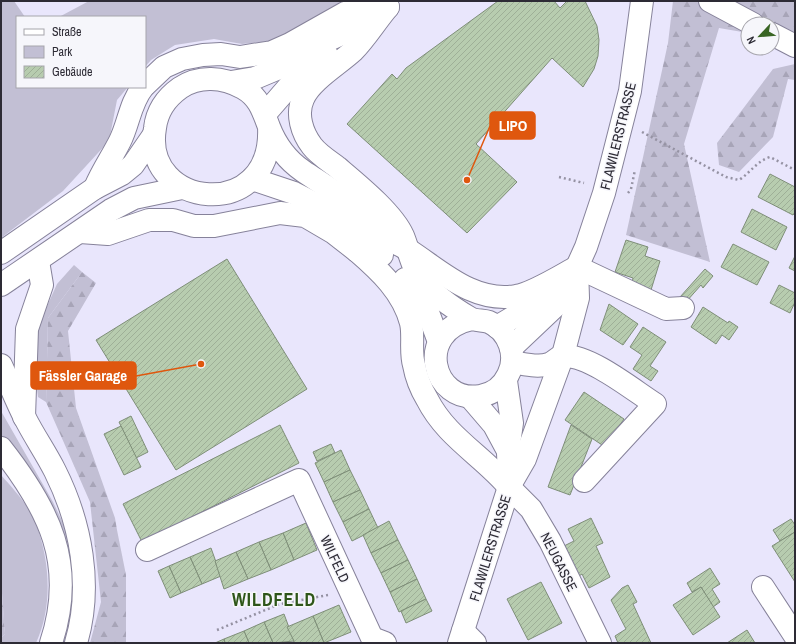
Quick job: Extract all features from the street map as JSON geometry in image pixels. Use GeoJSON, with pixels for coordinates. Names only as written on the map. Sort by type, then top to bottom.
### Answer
{"type":"FeatureCollection","features":[{"type":"Feature","properties":{"kind":"main road","name":"FLAWILERSTRASSE"},"geometry":{"type":"LineString","coordinates":[[466,639],[509,487],[508,451],[512,423],[510,363],[577,276],[602,199],[630,91],[642,1]]}},
{"type":"Feature","properties":{"kind":"main road"},"geometry":{"type":"LineString","coordinates":[[710,1],[740,17]]}},
{"type":"Feature","properties":{"kind":"main road"},"geometry":{"type":"LineString","coordinates":[[231,82],[255,78],[286,65],[324,42],[355,28],[392,4]]}},
{"type":"Feature","properties":{"kind":"main road"},"geometry":{"type":"LineString","coordinates":[[146,84],[164,68],[182,59],[202,55],[221,54],[240,58],[272,52],[290,44],[344,13],[392,4]]}},
{"type":"Feature","properties":{"kind":"main road"},"geometry":{"type":"LineString","coordinates":[[392,4],[353,50],[317,81],[303,99],[300,118],[304,133],[312,147],[350,178],[398,225],[420,278],[454,308],[472,319],[489,322],[497,327],[506,336],[510,363],[490,394],[470,397],[457,393],[445,384],[437,371],[435,356],[439,342],[444,333],[452,326],[472,319]]}},
{"type":"Feature","properties":{"kind":"main road"},"geometry":{"type":"LineString","coordinates":[[355,28],[329,53],[298,76],[267,120],[270,141],[267,155],[261,168],[252,179],[239,188],[225,194],[210,195],[182,188],[169,176],[160,164],[155,151],[153,136],[156,120],[162,106],[172,94],[185,85],[200,79],[215,78],[231,82],[245,89],[257,100],[267,120],[285,156],[297,167],[341,197],[385,237],[408,250],[450,280],[474,291],[499,297],[518,296],[577,276],[666,309],[683,308]]}},
{"type":"Feature","properties":{"kind":"main road"},"geometry":{"type":"LineString","coordinates":[[780,38],[795,46]]}},
{"type":"Feature","properties":{"kind":"main road"},"geometry":{"type":"LineString","coordinates":[[1,254],[99,179],[120,140],[130,110],[143,88]]}},
{"type":"Feature","properties":{"kind":"main road"},"geometry":{"type":"LineString","coordinates":[[99,179],[122,174],[133,165],[153,136]]}},
{"type":"Feature","properties":{"kind":"main road"},"geometry":{"type":"LineString","coordinates":[[252,179],[311,201],[331,212],[390,262],[420,297],[426,307],[439,342]]}},
{"type":"Feature","properties":{"kind":"main road"},"geometry":{"type":"LineString","coordinates":[[1,285],[111,210],[134,198],[182,188]]}},
{"type":"Feature","properties":{"kind":"main road","name":"NEUGASSE"},"geometry":{"type":"LineString","coordinates":[[80,232],[108,234],[149,220],[173,220],[194,226],[214,226],[280,213],[305,216],[334,233],[357,251],[381,272],[400,297],[411,323],[413,365],[426,399],[437,417],[462,444],[495,470],[509,487],[531,509],[550,541],[600,643]]}},
{"type":"Feature","properties":{"kind":"main road"},"geometry":{"type":"LineString","coordinates":[[1,298],[16,280],[38,261]]}},
{"type":"Feature","properties":{"kind":"main road"},"geometry":{"type":"LineString","coordinates":[[24,416],[26,329],[42,285],[38,261]]}},
{"type":"Feature","properties":{"kind":"main road","name":"FLAWILERSTRASSE"},"geometry":{"type":"LineString","coordinates":[[497,327],[545,298],[577,276]]}},
{"type":"Feature","properties":{"kind":"main road"},"geometry":{"type":"LineString","coordinates":[[509,487],[525,459],[563,355],[578,298],[577,276]]}},
{"type":"Feature","properties":{"kind":"main road"},"geometry":{"type":"LineString","coordinates":[[510,363],[538,366],[550,364],[563,355],[574,356],[590,362],[655,404],[584,481]]}},
{"type":"Feature","properties":{"kind":"main road"},"geometry":{"type":"LineString","coordinates":[[1,365],[24,416],[56,472],[79,542],[83,567],[84,594],[81,622],[76,643]]}},
{"type":"Feature","properties":{"kind":"main road"},"geometry":{"type":"LineString","coordinates":[[1,388],[24,416]]}},
{"type":"Feature","properties":{"kind":"main road","name":"FLAWILERSTRASSE"},"geometry":{"type":"LineString","coordinates":[[470,397],[494,425],[508,451]]}},
{"type":"Feature","properties":{"kind":"main road"},"geometry":{"type":"LineString","coordinates":[[1,448],[8,461],[34,494],[47,520],[57,549],[61,591],[58,614],[50,643]]}},
{"type":"Feature","properties":{"kind":"main road","name":"WILFELD"},"geometry":{"type":"LineString","coordinates":[[147,550],[299,480],[350,591],[376,641]]}},
{"type":"Feature","properties":{"kind":"main road"},"geometry":{"type":"LineString","coordinates":[[763,587],[795,636]]}},
{"type":"Feature","properties":{"kind":"path"},"geometry":{"type":"LineString","coordinates":[[642,131],[726,177],[739,180],[745,176],[760,160],[770,157],[795,170]]}},
{"type":"Feature","properties":{"kind":"path"},"geometry":{"type":"LineString","coordinates":[[559,177],[584,182],[584,188]]}},
{"type":"Feature","properties":{"kind":"path"},"geometry":{"type":"LineString","coordinates":[[217,630],[280,604],[350,591]]}},
{"type":"Feature","properties":{"kind":"green space"},"geometry":{"type":"Polygon","coordinates":[[[1,1],[14,1],[24,16],[16,16],[16,88],[127,88],[117,100],[109,141],[63,191],[1,238],[1,1]]]}},
{"type":"Feature","properties":{"kind":"green space"},"geometry":{"type":"Polygon","coordinates":[[[89,1],[356,1],[272,41],[242,44],[214,39],[175,45],[151,60],[146,66],[146,16],[61,16],[89,1]]]}},
{"type":"Feature","properties":{"kind":"green space"},"geometry":{"type":"Polygon","coordinates":[[[673,1],[795,1],[795,40],[780,30],[780,16],[740,16],[740,32],[719,28],[684,144],[710,262],[626,235],[668,43],[673,1]]]}},
{"type":"Feature","properties":{"kind":"green space"},"geometry":{"type":"Polygon","coordinates":[[[795,64],[795,80],[788,79],[773,137],[739,172],[719,165],[717,143],[773,69],[795,64]]]}},
{"type":"Feature","properties":{"kind":"green space"},"geometry":{"type":"Polygon","coordinates":[[[74,265],[82,272],[48,318],[46,402],[38,397],[35,373],[35,333],[57,284],[74,265]]]}},
{"type":"Feature","properties":{"kind":"green space"},"geometry":{"type":"Polygon","coordinates":[[[82,272],[96,283],[68,331],[76,408],[115,518],[126,575],[126,643],[90,643],[101,602],[90,502],[46,402],[48,318],[82,272]]]}},
{"type":"Feature","properties":{"kind":"green space"},"geometry":{"type":"Polygon","coordinates":[[[1,411],[53,502],[65,527],[75,586],[66,643],[59,643],[68,607],[7,442],[1,435],[1,411]]]}},
{"type":"Feature","properties":{"kind":"green space"},"geometry":{"type":"Polygon","coordinates":[[[1,475],[21,498],[29,510],[41,538],[47,568],[48,584],[45,614],[36,643],[1,643],[1,638],[5,634],[1,580],[1,475]]]}},
{"type":"Feature","properties":{"kind":"green space"},"geometry":{"type":"Polygon","coordinates":[[[1,580],[5,634],[1,638],[1,580]]]}},
{"type":"Feature","properties":{"kind":"building"},"geometry":{"type":"Polygon","coordinates":[[[498,1],[554,1],[560,8],[567,1],[585,1],[597,26],[599,40],[598,56],[594,69],[583,87],[552,58],[476,144],[517,182],[467,233],[347,124],[392,74],[397,79],[406,68],[498,1]]]}},
{"type":"Feature","properties":{"kind":"building"},"geometry":{"type":"Polygon","coordinates":[[[770,174],[795,187],[795,212],[793,215],[758,197],[770,174]]]}},
{"type":"Feature","properties":{"kind":"building"},"geometry":{"type":"Polygon","coordinates":[[[752,209],[787,227],[776,250],[741,232],[752,209]]]}},
{"type":"Feature","properties":{"kind":"building"},"geometry":{"type":"Polygon","coordinates":[[[626,240],[648,247],[645,256],[660,261],[651,290],[632,283],[633,278],[615,272],[626,240]]]}},
{"type":"Feature","properties":{"kind":"building"},"geometry":{"type":"Polygon","coordinates":[[[733,244],[769,262],[757,285],[721,267],[733,244]]]}},
{"type":"Feature","properties":{"kind":"building"},"geometry":{"type":"Polygon","coordinates":[[[795,256],[795,271],[789,268],[795,256]]]}},
{"type":"Feature","properties":{"kind":"building"},"geometry":{"type":"Polygon","coordinates":[[[227,259],[307,389],[176,470],[96,340],[227,259]]]}},
{"type":"Feature","properties":{"kind":"building"},"geometry":{"type":"Polygon","coordinates":[[[705,269],[713,276],[703,288],[701,285],[686,302],[680,297],[705,269]]]}},
{"type":"Feature","properties":{"kind":"building"},"geometry":{"type":"Polygon","coordinates":[[[779,285],[795,293],[795,302],[790,313],[770,303],[779,285]]]}},
{"type":"Feature","properties":{"kind":"building"},"geometry":{"type":"Polygon","coordinates":[[[609,304],[638,324],[623,345],[600,330],[609,304]]]}},
{"type":"Feature","properties":{"kind":"building"},"geometry":{"type":"Polygon","coordinates":[[[703,307],[728,323],[729,321],[738,327],[729,340],[722,335],[716,344],[691,327],[703,307]]]}},
{"type":"Feature","properties":{"kind":"building"},"geometry":{"type":"Polygon","coordinates":[[[643,327],[666,342],[650,366],[658,371],[651,381],[633,369],[642,355],[630,347],[643,327]]]}},
{"type":"Feature","properties":{"kind":"building"},"geometry":{"type":"Polygon","coordinates":[[[584,392],[624,419],[605,447],[565,420],[584,392]]]}},
{"type":"Feature","properties":{"kind":"building"},"geometry":{"type":"Polygon","coordinates":[[[131,416],[148,452],[136,458],[119,422],[131,416]]]}},
{"type":"Feature","properties":{"kind":"building"},"geometry":{"type":"Polygon","coordinates":[[[280,425],[299,463],[142,542],[123,504],[280,425]]]}},
{"type":"Feature","properties":{"kind":"building"},"geometry":{"type":"Polygon","coordinates":[[[571,425],[592,439],[570,495],[548,487],[571,425]]]}},
{"type":"Feature","properties":{"kind":"building"},"geometry":{"type":"Polygon","coordinates":[[[121,426],[141,467],[124,475],[104,434],[121,426]]]}},
{"type":"Feature","properties":{"kind":"building"},"geometry":{"type":"Polygon","coordinates":[[[331,444],[335,453],[317,461],[313,452],[331,444]]]}},
{"type":"Feature","properties":{"kind":"building"},"geometry":{"type":"Polygon","coordinates":[[[341,450],[350,470],[324,482],[315,463],[341,450]]]}},
{"type":"Feature","properties":{"kind":"building"},"geometry":{"type":"Polygon","coordinates":[[[350,470],[360,490],[333,502],[324,482],[350,470]]]}},
{"type":"Feature","properties":{"kind":"building"},"geometry":{"type":"Polygon","coordinates":[[[360,490],[369,509],[343,522],[333,502],[360,490]]]}},
{"type":"Feature","properties":{"kind":"building"},"geometry":{"type":"Polygon","coordinates":[[[369,509],[378,528],[352,541],[343,522],[369,509]]]}},
{"type":"Feature","properties":{"kind":"building"},"geometry":{"type":"Polygon","coordinates":[[[591,518],[603,543],[596,546],[610,577],[589,588],[582,574],[579,576],[564,546],[574,541],[568,529],[591,518]]]}},
{"type":"Feature","properties":{"kind":"building"},"geometry":{"type":"Polygon","coordinates":[[[791,519],[795,525],[795,532],[780,541],[773,530],[791,519]]]}},
{"type":"Feature","properties":{"kind":"building"},"geometry":{"type":"Polygon","coordinates":[[[389,521],[398,540],[371,553],[363,535],[389,521]]]}},
{"type":"Feature","properties":{"kind":"building"},"geometry":{"type":"Polygon","coordinates":[[[306,523],[317,550],[294,560],[283,533],[306,523]]]}},
{"type":"Feature","properties":{"kind":"building"},"geometry":{"type":"Polygon","coordinates":[[[795,532],[795,582],[772,546],[795,532]]]}},
{"type":"Feature","properties":{"kind":"building"},"geometry":{"type":"Polygon","coordinates":[[[283,533],[294,560],[271,570],[259,542],[283,533]]]}},
{"type":"Feature","properties":{"kind":"building"},"geometry":{"type":"Polygon","coordinates":[[[398,540],[408,560],[381,573],[371,553],[398,540]]]}},
{"type":"Feature","properties":{"kind":"building"},"geometry":{"type":"Polygon","coordinates":[[[259,542],[271,570],[248,579],[236,552],[259,542]]]}},
{"type":"Feature","properties":{"kind":"building"},"geometry":{"type":"Polygon","coordinates":[[[211,548],[221,576],[202,584],[190,557],[211,548]]]}},
{"type":"Feature","properties":{"kind":"building"},"geometry":{"type":"Polygon","coordinates":[[[236,552],[248,579],[224,589],[215,561],[236,552]]]}},
{"type":"Feature","properties":{"kind":"building"},"geometry":{"type":"Polygon","coordinates":[[[190,557],[202,584],[181,593],[169,566],[190,557]]]}},
{"type":"Feature","properties":{"kind":"building"},"geometry":{"type":"Polygon","coordinates":[[[408,560],[417,579],[390,592],[381,573],[408,560]]]}},
{"type":"Feature","properties":{"kind":"building"},"geometry":{"type":"Polygon","coordinates":[[[169,566],[181,593],[170,598],[158,571],[169,566]]]}},
{"type":"Feature","properties":{"kind":"building"},"geometry":{"type":"Polygon","coordinates":[[[710,568],[720,584],[712,589],[720,602],[713,607],[701,587],[692,592],[687,583],[710,568]]]}},
{"type":"Feature","properties":{"kind":"building"},"geometry":{"type":"Polygon","coordinates":[[[417,579],[426,599],[399,612],[390,592],[417,579]]]}},
{"type":"Feature","properties":{"kind":"building"},"geometry":{"type":"Polygon","coordinates":[[[541,582],[562,623],[528,640],[507,599],[541,582]]]}},
{"type":"Feature","properties":{"kind":"building"},"geometry":{"type":"Polygon","coordinates":[[[628,585],[637,602],[633,604],[651,643],[618,643],[615,636],[626,629],[611,600],[622,588],[628,585]]]}},
{"type":"Feature","properties":{"kind":"building"},"geometry":{"type":"Polygon","coordinates":[[[701,587],[720,617],[693,635],[673,605],[701,587]]]}},
{"type":"Feature","properties":{"kind":"building"},"geometry":{"type":"Polygon","coordinates":[[[426,599],[432,611],[406,623],[401,611],[426,599]]]}},
{"type":"Feature","properties":{"kind":"building"},"geometry":{"type":"Polygon","coordinates":[[[339,605],[351,632],[324,643],[313,616],[339,605]]]}},
{"type":"Feature","properties":{"kind":"building"},"geometry":{"type":"Polygon","coordinates":[[[284,614],[294,641],[273,643],[264,622],[284,614]]]}},
{"type":"Feature","properties":{"kind":"building"},"geometry":{"type":"Polygon","coordinates":[[[313,616],[324,643],[293,643],[294,641],[287,627],[313,616]]]}},
{"type":"Feature","properties":{"kind":"building"},"geometry":{"type":"Polygon","coordinates":[[[264,622],[273,643],[249,643],[244,631],[264,622]]]}},
{"type":"Feature","properties":{"kind":"building"},"geometry":{"type":"Polygon","coordinates":[[[747,630],[755,643],[727,643],[747,630]]]}},
{"type":"Feature","properties":{"kind":"building"},"geometry":{"type":"Polygon","coordinates":[[[244,631],[249,643],[225,643],[224,639],[244,631]]]}},
{"type":"Feature","properties":{"kind":"building"},"geometry":{"type":"Polygon","coordinates":[[[224,639],[225,643],[215,643],[224,639]]]}},
{"type":"Feature","properties":{"kind":"place","name":"LIPO"},"geometry":{"type":"Point","coordinates":[467,180]}},
{"type":"Feature","properties":{"kind":"place","name":"Fässler Garage"},"geometry":{"type":"Point","coordinates":[201,364]}},
{"type":"Feature","properties":{"kind":"district","name":"WILDFELD"},"geometry":{"type":"Point","coordinates":[274,600]}}]}
